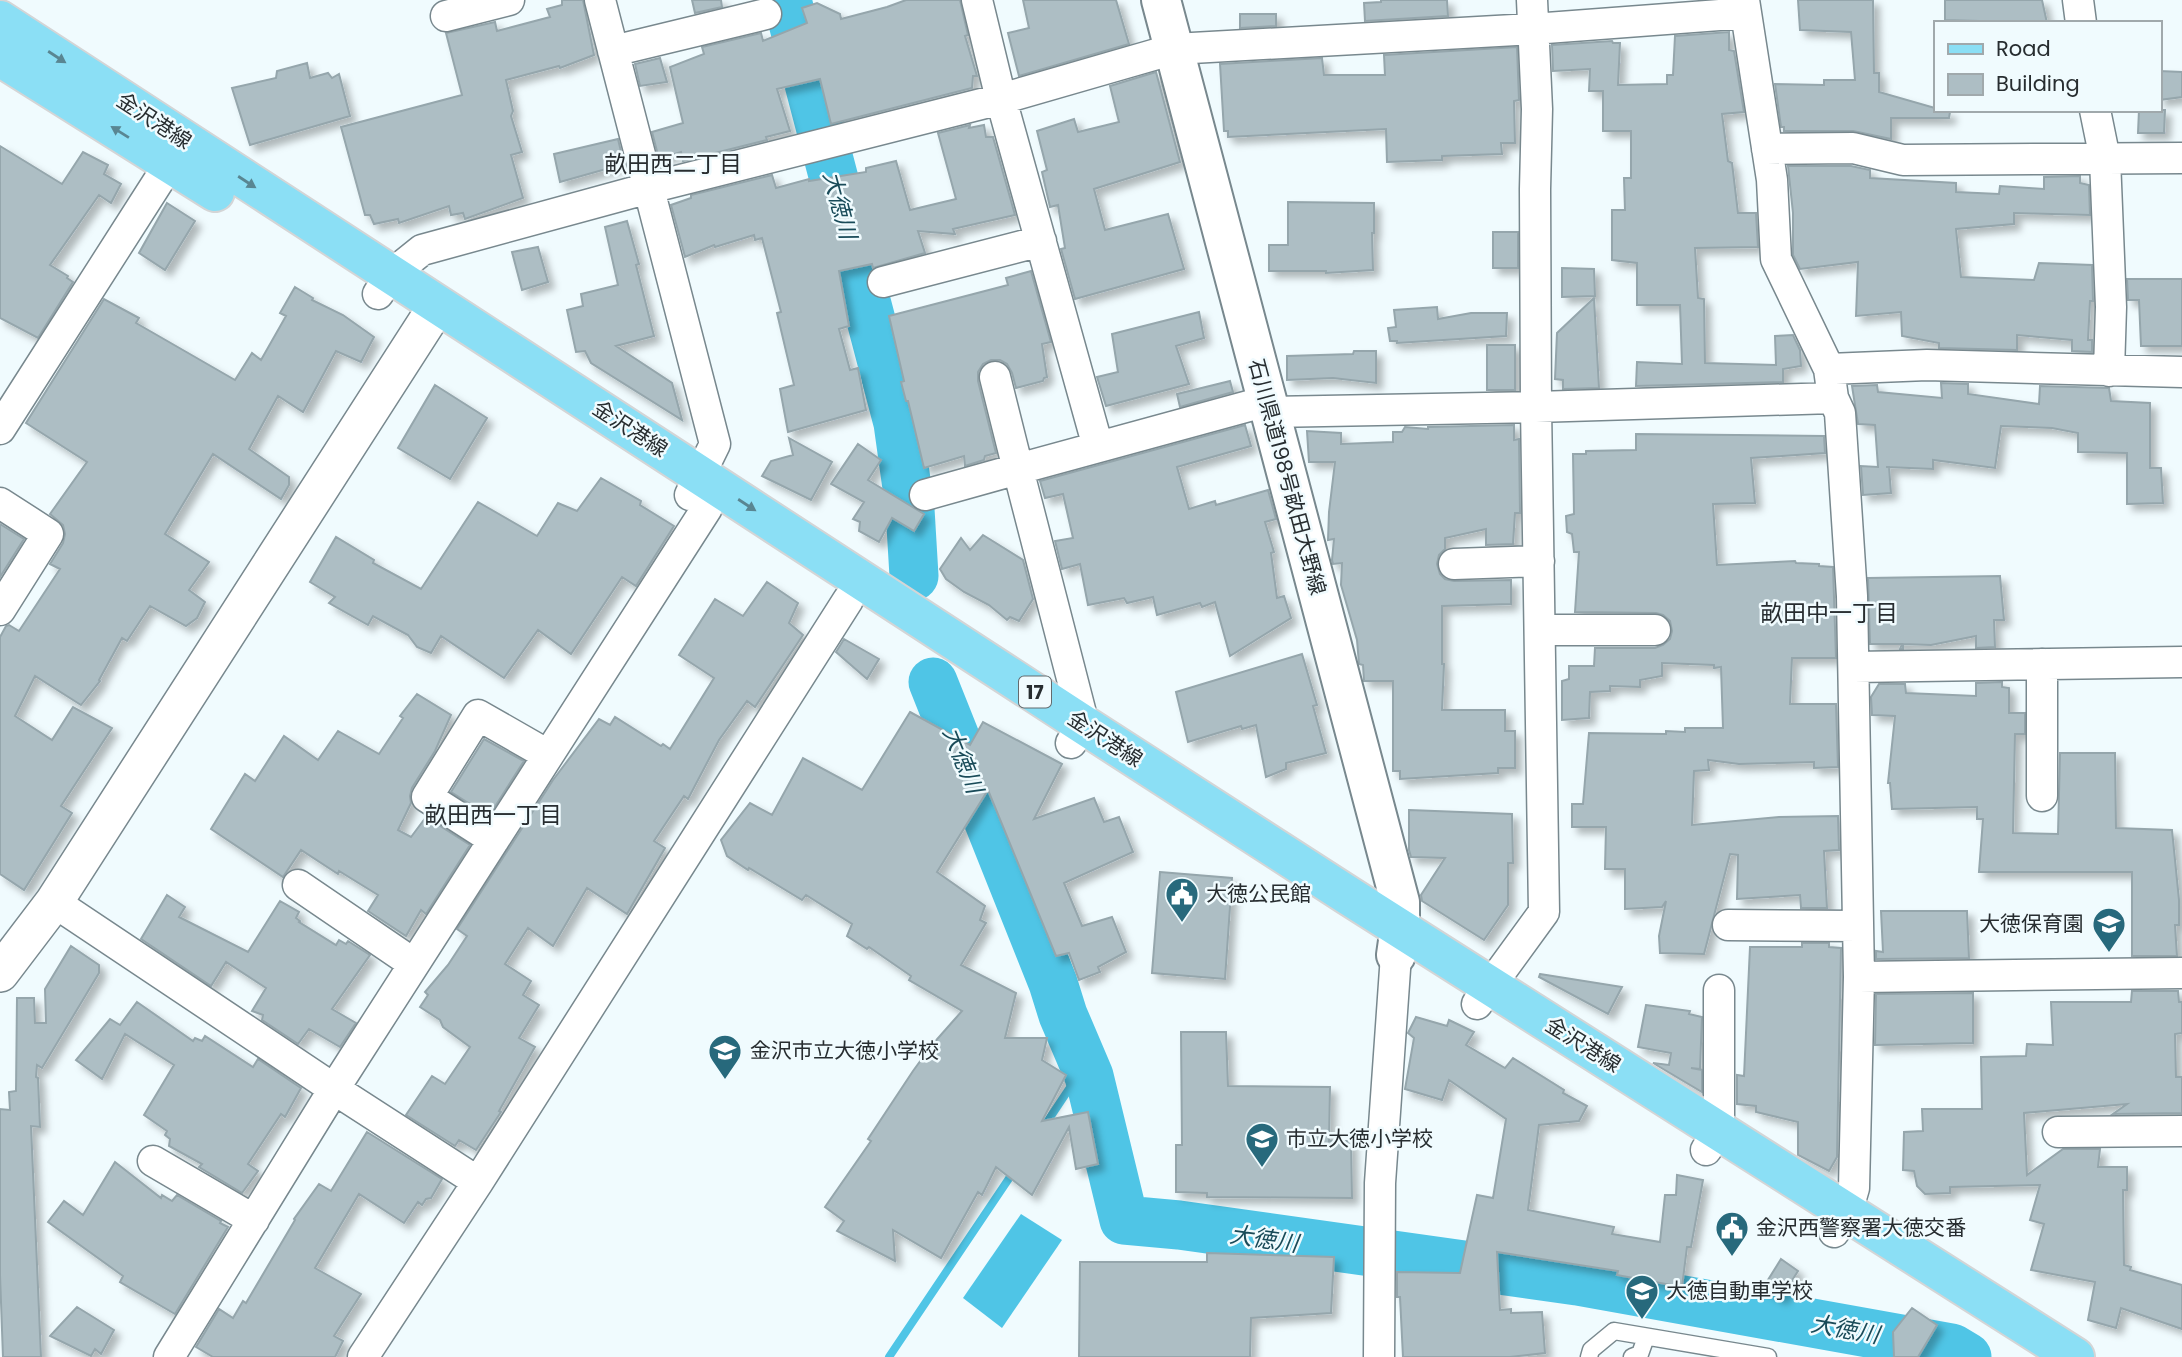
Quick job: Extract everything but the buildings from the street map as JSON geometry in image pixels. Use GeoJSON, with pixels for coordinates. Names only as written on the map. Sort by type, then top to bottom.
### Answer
{"type":"FeatureCollection","features":[{"type":"Feature","properties":{"kind":"main road","name":"石川県道198号畝田大野線"},"geometry":{"type":"LineString","coordinates":[[1161,0],[1400,902],[1398,941]]}},
{"type":"Feature","properties":{"kind":"main road","name":"金沢港線"},"geometry":{"type":"LineString","coordinates":[[0,20],[250,184],[431,316],[699,493],[1841,1222],[1884,1234],[2060,1356]]}},
{"type":"Feature","properties":{"kind":"main road","name":"金沢港線"},"geometry":{"type":"LineString","coordinates":[[0,57],[170,163],[385,284]]}},
{"type":"Feature","properties":{"kind":"main road","name":"金沢港線"},"geometry":{"type":"LineString","coordinates":[[699,493],[848,600],[1077,734]]}},
{"type":"Feature","properties":{"kind":"street"},"geometry":{"type":"LineString","coordinates":[[446,16],[509,0]]}},
{"type":"Feature","properties":{"kind":"street"},"geometry":{"type":"LineString","coordinates":[[169,1357],[334,1089],[548,755],[699,493],[715,444],[600,0]]}},
{"type":"Feature","properties":{"kind":"street"},"geometry":{"type":"LineString","coordinates":[[977,0],[1001,99],[1098,447]]}},
{"type":"Feature","properties":{"kind":"street"},"geometry":{"type":"LineString","coordinates":[[2078,0],[2081,21]]}},
{"type":"Feature","properties":{"kind":"street"},"geometry":{"type":"LineString","coordinates":[[385,284],[422,250],[649,188],[1001,99],[1174,49],[1533,14],[1745,6],[1772,180],[1776,259],[1831,383],[1840,413],[1852,596],[1859,976],[1854,1188],[1841,1222]]}},
{"type":"Feature","properties":{"kind":"street"},"geometry":{"type":"LineString","coordinates":[[613,51],[766,14]]}},
{"type":"Feature","properties":{"kind":"street"},"geometry":{"type":"LineString","coordinates":[[1484,995],[1544,912],[1536,407],[1537,109],[1533,14]]}},
{"type":"Feature","properties":{"kind":"street"},"geometry":{"type":"LineString","coordinates":[[2095,112],[2105,159],[2111,307],[2109,371]]}},
{"type":"Feature","properties":{"kind":"street"},"geometry":{"type":"LineString","coordinates":[[1767,149],[1853,148],[1903,160],[2182,158]]}},
{"type":"Feature","properties":{"kind":"street"},"geometry":{"type":"LineString","coordinates":[[0,429],[170,163]]}},
{"type":"Feature","properties":{"kind":"street"},"geometry":{"type":"LineString","coordinates":[[883,282],[1041,241]]}},
{"type":"Feature","properties":{"kind":"street"},"geometry":{"type":"LineString","coordinates":[[0,973],[54,902],[431,316]]}},
{"type":"Feature","properties":{"kind":"street"},"geometry":{"type":"LineString","coordinates":[[925,495],[1098,447],[1268,407],[1536,407],[1831,383],[1927,365],[2182,372]]}},
{"type":"Feature","properties":{"kind":"street"},"geometry":{"type":"LineString","coordinates":[[995,377],[1077,734]]}},
{"type":"Feature","properties":{"kind":"street"},"geometry":{"type":"LineString","coordinates":[[0,503],[48,534],[0,610]]}},
{"type":"Feature","properties":{"kind":"street"},"geometry":{"type":"LineString","coordinates":[[1454,564],[1539,561]]}},
{"type":"Feature","properties":{"kind":"street"},"geometry":{"type":"LineString","coordinates":[[363,1357],[478,1182],[848,600]]}},
{"type":"Feature","properties":{"kind":"street"},"geometry":{"type":"LineString","coordinates":[[1540,630],[1655,630]]}},
{"type":"Feature","properties":{"kind":"street"},"geometry":{"type":"LineString","coordinates":[[1854,667],[2182,662]]}},
{"type":"Feature","properties":{"kind":"street"},"geometry":{"type":"LineString","coordinates":[[2042,664],[2042,796]]}},
{"type":"Feature","properties":{"kind":"street"},"geometry":{"type":"LineString","coordinates":[[494,840],[427,797],[478,715],[548,755]]}},
{"type":"Feature","properties":{"kind":"street"},"geometry":{"type":"LineString","coordinates":[[298,886],[414,964]]}},
{"type":"Feature","properties":{"kind":"street"},"geometry":{"type":"LineString","coordinates":[[54,902],[478,1182]]}},
{"type":"Feature","properties":{"kind":"street"},"geometry":{"type":"LineString","coordinates":[[1728,925],[1858,926]]}},
{"type":"Feature","properties":{"kind":"street"},"geometry":{"type":"LineString","coordinates":[[1379,1357],[1380,1183],[1398,941]]}},
{"type":"Feature","properties":{"kind":"street"},"geometry":{"type":"LineString","coordinates":[[1859,976],[2182,973]]}},
{"type":"Feature","properties":{"kind":"street"},"geometry":{"type":"LineString","coordinates":[[1712,1141],[1719,990]]}},
{"type":"Feature","properties":{"kind":"street"},"geometry":{"type":"LineString","coordinates":[[2058,1132],[2182,1131]]}},
{"type":"Feature","properties":{"kind":"street"},"geometry":{"type":"LineString","coordinates":[[153,1161],[254,1220]]}},
{"type":"Feature","properties":{"kind":"lane"},"geometry":{"type":"LineString","coordinates":[[1589,1357],[1591,1350],[1614,1331],[1718,1353],[1768,1357]]}},
{"type":"Feature","properties":{"kind":"lane"},"geometry":{"type":"LineString","coordinates":[[1632,1357],[1640,1353],[1646,1337]]}},
{"type":"Feature","properties":{"kind":"lane"},"geometry":{"type":"LineString","coordinates":[[1664,1357],[1665,1340]]}},
{"type":"Feature","properties":{"kind":"water"},"geometry":{"type":"Polygon","coordinates":[[[1021,1214],[1062,1240],[1002,1328],[963,1298],[1021,1214]]]}},
{"type":"Feature","properties":{"kind":"waterway","name":"大徳川"},"geometry":{"type":"LineString","coordinates":[[787,0],[898,423],[910,509],[914,576]]}},
{"type":"Feature","properties":{"kind":"waterway","name":"大徳川"},"geometry":{"type":"LineString","coordinates":[[933,682],[1089,1076],[1124,1220],[1179,1225],[1577,1281],[1952,1348],[1967,1357]]}},
{"type":"Feature","properties":{"kind":"waterway"},"geometry":{"type":"LineString","coordinates":[[1043,1128],[1069,1089],[1089,1076]]}},
{"type":"Feature","properties":{"kind":"waterway"},"geometry":{"type":"LineString","coordinates":[[889,1357],[1014,1171]]}},
{"type":"Feature","properties":{"kind":"place","name":"大徳公民館"},"geometry":{"type":"Point","coordinates":[1182,924]}},
{"type":"Feature","properties":{"kind":"place","name":"大徳保育園"},"geometry":{"type":"Point","coordinates":[2109,954]}},
{"type":"Feature","properties":{"kind":"place","name":"金沢市立大徳小学校"},"geometry":{"type":"Point","coordinates":[725,1081]}},
{"type":"Feature","properties":{"kind":"place","name":"市立大徳小学校"},"geometry":{"type":"Point","coordinates":[1262,1169]}},
{"type":"Feature","properties":{"kind":"place","name":"金沢西警察署大徳交番"},"geometry":{"type":"Point","coordinates":[1732,1258]}},
{"type":"Feature","properties":{"kind":"place","name":"大徳自動車学校"},"geometry":{"type":"Point","coordinates":[1642,1321]}},
{"type":"Feature","properties":{"kind":"district","name":"畝田西二丁目"},"geometry":{"type":"Point","coordinates":[673,164]}},
{"type":"Feature","properties":{"kind":"district","name":"畝田中一丁目"},"geometry":{"type":"Point","coordinates":[1829,613]}},
{"type":"Feature","properties":{"kind":"district","name":"畝田西一丁目"},"geometry":{"type":"Point","coordinates":[493,815]}}]}
